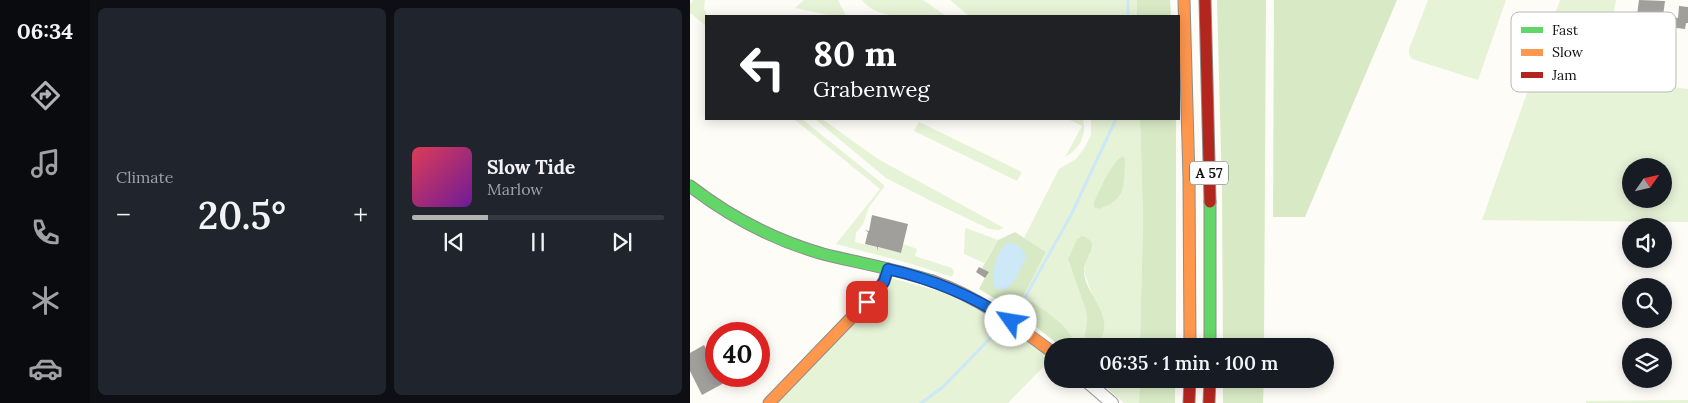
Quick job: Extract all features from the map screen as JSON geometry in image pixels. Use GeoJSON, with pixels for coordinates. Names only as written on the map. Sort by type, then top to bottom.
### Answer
{"type":"FeatureCollection","features":[{"type":"Feature","properties":{"kind":"main road","name":"A 57"},"geometry":{"type":"LineString","coordinates":[[1184,0],[1189,179],[1190,338]]}},
{"type":"Feature","properties":{"kind":"main road","name":"A 57"},"geometry":{"type":"LineString","coordinates":[[1205,0],[1210,184],[1210,338]]}},
{"type":"Feature","properties":{"kind":"main road"},"geometry":{"type":"LineString","coordinates":[[690,186],[734,216],[776,238],[821,253],[923,278],[968,296],[1002,315],[1044,346]]}},
{"type":"Feature","properties":{"kind":"main road"},"geometry":{"type":"LineString","coordinates":[[769,403],[879,289],[887,275],[888,269]]}},
{"type":"Feature","properties":{"kind":"main road"},"geometry":{"type":"LineString","coordinates":[[1189,403],[1190,388]]}},
{"type":"Feature","properties":{"kind":"main road"},"geometry":{"type":"LineString","coordinates":[[1210,388],[1210,403]]}},
{"type":"Feature","properties":{"kind":"street"},"geometry":{"type":"LineString","coordinates":[[1094,388],[1112,403]]}},
{"type":"Feature","properties":{"kind":"green space"},"geometry":{"type":"Polygon","coordinates":[[[693,0],[705,0],[704,9],[707,15],[705,15],[705,25],[690,13],[690,4],[693,0]]]}},
{"type":"Feature","properties":{"kind":"green space"},"geometry":{"type":"Polygon","coordinates":[[[804,0],[838,0],[846,15],[828,15],[795,8],[804,0]]]}},
{"type":"Feature","properties":{"kind":"green space"},"geometry":{"type":"Polygon","coordinates":[[[862,0],[923,0],[945,15],[889,15],[869,7],[862,0]]]}},
{"type":"Feature","properties":{"kind":"green space"},"geometry":{"type":"Polygon","coordinates":[[[950,0],[1137,0],[1137,15],[968,15],[950,0]]]}},
{"type":"Feature","properties":{"kind":"green space"},"geometry":{"type":"Polygon","coordinates":[[[1137,0],[1170,0],[1171,15],[1137,15],[1137,0]]]}},
{"type":"Feature","properties":{"kind":"green space"},"geometry":{"type":"Polygon","coordinates":[[[1217,0],[1266,0],[1264,338],[1223,338],[1222,191],[1217,0]]]}},
{"type":"Feature","properties":{"kind":"green space"},"geometry":{"type":"Polygon","coordinates":[[[1274,0],[1397,0],[1305,217],[1273,217],[1274,0]]]}},
{"type":"Feature","properties":{"kind":"green space"},"geometry":{"type":"Polygon","coordinates":[[[1428,0],[1506,0],[1478,80],[1412,59],[1409,49],[1428,0]]]}},
{"type":"Feature","properties":{"kind":"green space"},"geometry":{"type":"Polygon","coordinates":[[[1560,0],[1616,0],[1614,12],[1556,12],[1560,0]]]}},
{"type":"Feature","properties":{"kind":"green space"},"geometry":{"type":"Polygon","coordinates":[[[1676,87],[1688,89],[1688,222],[1672,222],[1672,218],[1622,218],[1622,221],[1482,220],[1527,92],[1676,92],[1676,87]]]}},
{"type":"Feature","properties":{"kind":"green space"},"geometry":{"type":"Polygon","coordinates":[[[795,120],[803,120],[884,185],[869,207],[863,224],[856,233],[855,242],[901,253],[903,244],[917,249],[915,256],[952,268],[954,272],[952,277],[912,264],[836,244],[880,189],[795,120]]]}},
{"type":"Feature","properties":{"kind":"green space"},"geometry":{"type":"Polygon","coordinates":[[[816,120],[823,120],[878,159],[1004,228],[999,230],[989,229],[886,178],[816,120]]]}},
{"type":"Feature","properties":{"kind":"green space"},"geometry":{"type":"Polygon","coordinates":[[[1070,120],[1083,120],[1084,131],[1078,146],[1065,157],[1082,126],[1070,120]]]}},
{"type":"Feature","properties":{"kind":"green space"},"geometry":{"type":"Polygon","coordinates":[[[1091,120],[1140,120],[1143,218],[1140,338],[1094,338],[1092,295],[1084,271],[1086,261],[1090,255],[1082,236],[1077,240],[1068,259],[1086,311],[1087,320],[1084,338],[1069,338],[1029,300],[1019,313],[1014,310],[1023,297],[1046,252],[1024,238],[1059,169],[1076,159],[1091,135],[1091,120]]]}},
{"type":"Feature","properties":{"kind":"green space"},"geometry":{"type":"Polygon","coordinates":[[[1140,120],[1176,120],[1176,338],[1140,338],[1143,218],[1140,120]]]}},
{"type":"Feature","properties":{"kind":"green space"},"geometry":{"type":"Polygon","coordinates":[[[919,122],[1022,172],[1017,181],[914,131],[919,122]]]}},
{"type":"Feature","properties":{"kind":"green space"},"geometry":{"type":"Polygon","coordinates":[[[1123,156],[1125,159],[1124,184],[1119,196],[1115,201],[1099,209],[1094,207],[1094,202],[1107,176],[1114,164],[1123,156]]]}},
{"type":"Feature","properties":{"kind":"green space"},"geometry":{"type":"Polygon","coordinates":[[[966,228],[998,240],[984,263],[964,254],[966,228]]]}},
{"type":"Feature","properties":{"kind":"green space"},"geometry":{"type":"Polygon","coordinates":[[[1015,232],[1046,252],[1023,297],[1014,310],[979,289],[988,272],[982,268],[998,240],[1015,232]]]}},
{"type":"Feature","properties":{"kind":"green space"},"geometry":{"type":"Polygon","coordinates":[[[1082,236],[1091,242],[1092,247],[1084,272],[1089,288],[1102,313],[1104,329],[1101,338],[1084,338],[1087,320],[1086,311],[1068,259],[1077,239],[1082,236]]]}},
{"type":"Feature","properties":{"kind":"green space"},"geometry":{"type":"Polygon","coordinates":[[[884,276],[952,295],[991,314],[1044,354],[1044,366],[1008,403],[769,403],[884,276]]]}},
{"type":"Feature","properties":{"kind":"green space"},"geometry":{"type":"Polygon","coordinates":[[[1028,300],[1049,314],[1069,332],[1072,338],[1050,338],[1019,313],[1028,300]]]}},
{"type":"Feature","properties":{"kind":"green space"},"geometry":{"type":"Polygon","coordinates":[[[1107,388],[1140,388],[1139,403],[1124,403],[1107,388]]]}},
{"type":"Feature","properties":{"kind":"green space"},"geometry":{"type":"Polygon","coordinates":[[[1140,388],[1175,388],[1175,403],[1139,403],[1140,388]]]}},
{"type":"Feature","properties":{"kind":"green space"},"geometry":{"type":"Polygon","coordinates":[[[1223,388],[1264,388],[1263,403],[1223,403],[1223,388]]]}},
{"type":"Feature","properties":{"kind":"green space"},"geometry":{"type":"Polygon","coordinates":[[[1688,400],[1688,403],[1586,403],[1586,401],[1688,400]]]}},
{"type":"Feature","properties":{"kind":"water"},"geometry":{"type":"Polygon","coordinates":[[[1009,243],[1020,247],[1026,257],[1013,282],[1004,290],[993,285],[993,274],[998,255],[1009,243]]]}},
{"type":"Feature","properties":{"kind":"building"},"geometry":{"type":"Polygon","coordinates":[[[1639,0],[1665,1],[1664,12],[1637,12],[1639,0]]]}},
{"type":"Feature","properties":{"kind":"building"},"geometry":{"type":"Polygon","coordinates":[[[1679,6],[1688,7],[1688,23],[1686,23],[1685,29],[1676,28],[1679,6]]]}},
{"type":"Feature","properties":{"kind":"building"},"geometry":{"type":"Polygon","coordinates":[[[872,215],[908,224],[901,253],[878,247],[877,251],[877,247],[865,244],[868,232],[865,230],[869,231],[872,215]]]}},
{"type":"Feature","properties":{"kind":"building"},"geometry":{"type":"Polygon","coordinates":[[[979,267],[989,272],[985,278],[976,272],[979,267]]]}},
{"type":"Feature","properties":{"kind":"building"},"geometry":{"type":"Polygon","coordinates":[[[704,345],[705,387],[717,387],[702,395],[690,371],[690,353],[704,345]]]}},
{"type":"Feature","properties":{"kind":"waterway"},"geometry":{"type":"LineString","coordinates":[[1128,0],[1128,15]]}},
{"type":"Feature","properties":{"kind":"waterway"},"geometry":{"type":"LineString","coordinates":[[1018,310],[1071,215],[1116,120]]}},
{"type":"Feature","properties":{"kind":"waterway"},"geometry":{"type":"LineString","coordinates":[[921,403],[943,387],[1002,326]]}},
{"type":"Feature","properties":{"kind":"traffic: fast"},"geometry":{"type":"LineString","coordinates":[[690,186],[721,208],[770,235],[787,242],[823,254],[932,281]]}},
{"type":"Feature","properties":{"kind":"traffic: fast"},"geometry":{"type":"LineString","coordinates":[[1210,202],[1210,338]]}},
{"type":"Feature","properties":{"kind":"traffic: slow"},"geometry":{"type":"LineString","coordinates":[[1184,0],[1189,179],[1190,338]]}},
{"type":"Feature","properties":{"kind":"traffic: slow"},"geometry":{"type":"LineString","coordinates":[[769,403],[879,289],[888,269]]}},
{"type":"Feature","properties":{"kind":"traffic: slow"},"geometry":{"type":"LineString","coordinates":[[932,281],[964,294],[980,303],[1044,346]]}},
{"type":"Feature","properties":{"kind":"traffic: jam"},"geometry":{"type":"LineString","coordinates":[[1205,0],[1210,202]]}},
{"type":"Feature","properties":{"kind":"traffic: jam"},"geometry":{"type":"LineString","coordinates":[[1189,403],[1190,388]]}},
{"type":"Feature","properties":{"kind":"traffic: jam"},"geometry":{"type":"LineString","coordinates":[[1209,403],[1210,388]]}},
{"type":"Feature","properties":{"kind":"route"},"geometry":{"type":"LineString","coordinates":[[867,302],[884,282],[888,269],[940,284],[968,296],[1011,321]]}}]}
